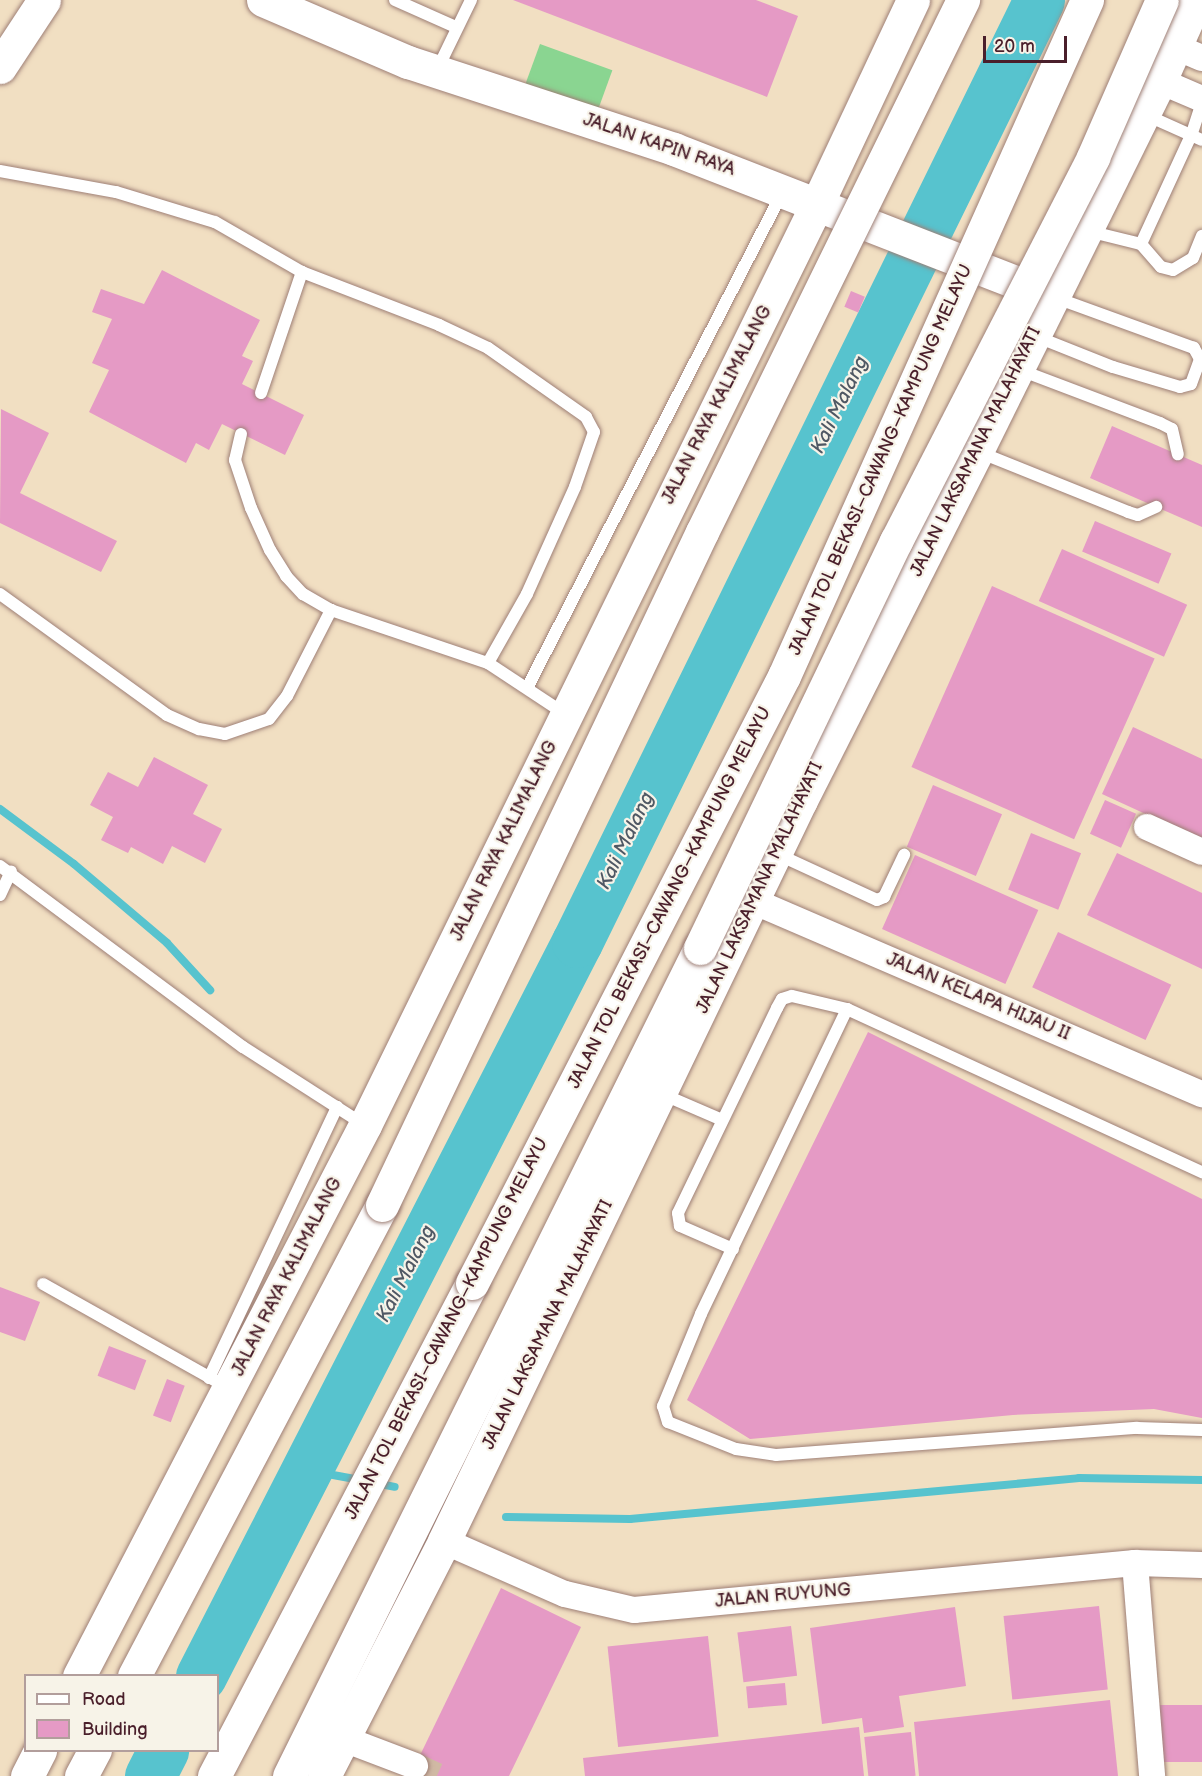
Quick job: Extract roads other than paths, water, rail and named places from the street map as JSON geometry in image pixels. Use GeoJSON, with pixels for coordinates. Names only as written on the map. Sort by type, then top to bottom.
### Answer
{"type":"FeatureCollection","features":[{"type":"Feature","properties":{"kind":"main road"},"geometry":{"type":"LineString","coordinates":[[0,67],[44,0]]}},
{"type":"Feature","properties":{"kind":"main road","name":"JALAN KAPIN RAYA"},"geometry":{"type":"LineString","coordinates":[[262,0],[437,72],[664,145],[818,202],[1053,296]]}},
{"type":"Feature","properties":{"kind":"main road"},"geometry":{"type":"LineString","coordinates":[[135,1674],[382,1205],[702,532],[963,0]]}},
{"type":"Feature","properties":{"kind":"main road","name":"JALAN TOL BEKASI–CAWANG–KAMPUNG MELAYU"},"geometry":{"type":"LineString","coordinates":[[214,1776],[784,676],[1087,0]]}},
{"type":"Feature","properties":{"kind":"main road"},"geometry":{"type":"LineString","coordinates":[[289,1776],[700,948],[896,541],[1093,157],[1162,0]]}},
{"type":"Feature","properties":{"kind":"main road","name":"JALAN LAKSAMANA MALAHAYATI"},"geometry":{"type":"LineString","coordinates":[[324,1776],[447,1533],[662,1094],[776,853],[1016,369],[1161,81],[1189,52],[1196,0]]}},
{"type":"Feature","properties":{"kind":"main road","name":"JALAN RAYA KALIMALANG"},"geometry":{"type":"LineString","coordinates":[[80,1674],[220,1384],[365,1125],[818,202],[909,1]]}},
{"type":"Feature","properties":{"kind":"main road"},"geometry":{"type":"LineString","coordinates":[[27,1776],[39,1752]]}},
{"type":"Feature","properties":{"kind":"main road"},"geometry":{"type":"LineString","coordinates":[[81,1776],[94,1752]]}},
{"type":"Feature","properties":{"kind":"street"},"geometry":{"type":"LineString","coordinates":[[1161,81],[1202,101]]}},
{"type":"Feature","properties":{"kind":"street"},"geometry":{"type":"LineString","coordinates":[[1147,827],[1202,852]]}},
{"type":"Feature","properties":{"kind":"street","name":"JALAN KELAPA HIJAU II"},"geometry":{"type":"LineString","coordinates":[[753,901],[1202,1094]]}},
{"type":"Feature","properties":{"kind":"street","name":"JALAN RUYUNG"},"geometry":{"type":"LineString","coordinates":[[447,1533],[565,1594],[634,1610],[1134,1563],[1202,1564]]}},
{"type":"Feature","properties":{"kind":"street"},"geometry":{"type":"LineString","coordinates":[[1134,1563],[1152,1776]]}},
{"type":"Feature","properties":{"kind":"street"},"geometry":{"type":"LineString","coordinates":[[344,1739],[415,1766]]}},
{"type":"Feature","properties":{"kind":"lane"},"geometry":{"type":"LineString","coordinates":[[395,0],[456,27]]}},
{"type":"Feature","properties":{"kind":"lane"},"geometry":{"type":"LineString","coordinates":[[437,72],[456,27],[471,0]]}},
{"type":"Feature","properties":{"kind":"lane"},"geometry":{"type":"LineString","coordinates":[[1141,244],[1197,137],[1202,101]]}},
{"type":"Feature","properties":{"kind":"lane"},"geometry":{"type":"LineString","coordinates":[[1144,114],[1197,137]]}},
{"type":"Feature","properties":{"kind":"lane"},"geometry":{"type":"LineString","coordinates":[[0,171],[116,192],[205,219],[302,272],[439,325],[488,348],[572,403],[586,417],[594,432],[575,487],[527,594],[489,663]]}},
{"type":"Feature","properties":{"kind":"lane"},"geometry":{"type":"LineString","coordinates":[[527,688],[784,190]]}},
{"type":"Feature","properties":{"kind":"lane"},"geometry":{"type":"LineString","coordinates":[[1086,231],[1141,244],[1161,267],[1173,270],[1193,258],[1202,236]]}},
{"type":"Feature","properties":{"kind":"lane"},"geometry":{"type":"LineString","coordinates":[[261,393],[302,272]]}},
{"type":"Feature","properties":{"kind":"lane"},"geometry":{"type":"LineString","coordinates":[[1034,336],[1124,370],[1180,387],[1191,384],[1200,359],[1194,348],[1053,296]]}},
{"type":"Feature","properties":{"kind":"lane"},"geometry":{"type":"LineString","coordinates":[[1016,369],[1172,429],[1178,454]]}},
{"type":"Feature","properties":{"kind":"lane"},"geometry":{"type":"LineString","coordinates":[[241,434],[235,460],[270,550],[286,576],[303,594],[331,610],[489,663],[566,714]]}},
{"type":"Feature","properties":{"kind":"lane"},"geometry":{"type":"LineString","coordinates":[[977,451],[1128,512],[1138,515],[1156,507]]}},
{"type":"Feature","properties":{"kind":"lane"},"geometry":{"type":"LineString","coordinates":[[0,594],[167,714],[200,729],[225,734],[269,719],[287,696],[331,610]]}},
{"type":"Feature","properties":{"kind":"lane"},"geometry":{"type":"LineString","coordinates":[[776,853],[877,900],[884,897],[904,855]]}},
{"type":"Feature","properties":{"kind":"lane"},"geometry":{"type":"LineString","coordinates":[[0,895],[6,868],[243,1047],[365,1125]]}},
{"type":"Feature","properties":{"kind":"lane"},"geometry":{"type":"LineString","coordinates":[[732,1249],[680,1226],[677,1221],[722,1120],[782,999],[803,996],[847,1009],[1202,1172]]}},
{"type":"Feature","properties":{"kind":"lane"},"geometry":{"type":"LineString","coordinates":[[847,1009],[732,1249],[663,1406],[668,1422],[736,1449],[776,1455],[1137,1428],[1202,1430]]}},
{"type":"Feature","properties":{"kind":"lane"},"geometry":{"type":"LineString","coordinates":[[662,1094],[722,1120]]}},
{"type":"Feature","properties":{"kind":"lane"},"geometry":{"type":"LineString","coordinates":[[43,1284],[220,1384],[337,1107]]}},
{"type":"Feature","properties":{"kind":"waterway","name":"Kali Malang"},"geometry":{"type":"LineString","coordinates":[[202,1674],[577,942],[1039,0]]}},
{"type":"Feature","properties":{"kind":"waterway"},"geometry":{"type":"LineString","coordinates":[[0,809],[74,864],[167,943],[210,990]]}},
{"type":"Feature","properties":{"kind":"waterway"},"geometry":{"type":"LineString","coordinates":[[306,1470],[360,1480]]}},
{"type":"Feature","properties":{"kind":"waterway"},"geometry":{"type":"LineString","coordinates":[[506,1517],[630,1519],[1079,1478],[1202,1480]]}},
{"type":"Feature","properties":{"kind":"waterway"},"geometry":{"type":"LineString","coordinates":[[375,1483],[395,1487]]}},
{"type":"Feature","properties":{"kind":"waterway","name":"Kali Malang"},"geometry":{"type":"LineString","coordinates":[[150,1776],[162,1752]]}},
{"type":"Feature","properties":{"kind":"tunnel"},"geometry":{"type":"LineString","coordinates":[[415,1766],[437,1776]]}}]}
